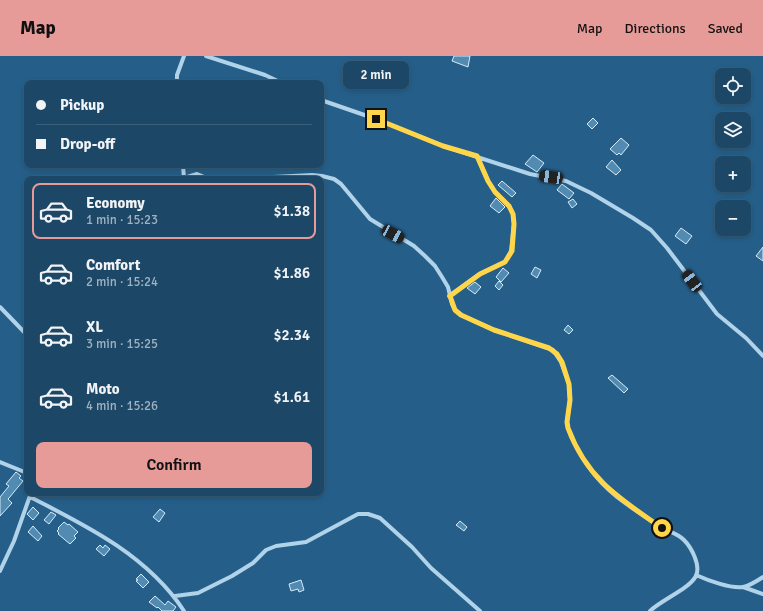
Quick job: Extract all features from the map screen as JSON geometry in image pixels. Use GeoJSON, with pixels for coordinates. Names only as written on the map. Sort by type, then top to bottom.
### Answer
{"type":"FeatureCollection","features":[{"type":"Feature","properties":{"kind":"street"},"geometry":{"type":"LineString","coordinates":[[177,80],[184,56]]}},
{"type":"Feature","properties":{"kind":"street"},"geometry":{"type":"LineString","coordinates":[[206,56],[265,75],[276,80]]}},
{"type":"Feature","properties":{"kind":"street"},"geometry":{"type":"LineString","coordinates":[[324,101],[376,119],[443,146],[530,174],[566,181],[591,193],[645,226],[667,248],[717,314],[746,338],[763,356]]}},
{"type":"Feature","properties":{"kind":"street"},"geometry":{"type":"LineString","coordinates":[[450,296],[480,274],[505,262],[512,251],[514,224],[513,214],[509,206],[495,192],[488,181],[477,156]]}},
{"type":"Feature","properties":{"kind":"street"},"geometry":{"type":"LineString","coordinates":[[190,176],[197,174],[202,176]]}},
{"type":"Feature","properties":{"kind":"street"},"geometry":{"type":"LineString","coordinates":[[292,176],[322,176]]}},
{"type":"Feature","properties":{"kind":"street"},"geometry":{"type":"LineString","coordinates":[[324,176],[334,179],[341,184],[370,219],[414,246],[435,266],[448,287],[455,310],[461,315],[504,334],[549,348],[557,354],[562,362],[569,384],[570,400],[567,422],[568,428],[585,462],[605,486],[617,497],[662,528],[678,535],[683,539],[697,565],[696,575],[689,585],[658,604],[650,611]]}},
{"type":"Feature","properties":{"kind":"street"},"geometry":{"type":"LineString","coordinates":[[0,307],[24,332]]}},
{"type":"Feature","properties":{"kind":"street"},"geometry":{"type":"LineString","coordinates":[[0,462],[24,472]]}},
{"type":"Feature","properties":{"kind":"street"},"geometry":{"type":"LineString","coordinates":[[0,571],[14,541],[30,496]]}},
{"type":"Feature","properties":{"kind":"street"},"geometry":{"type":"LineString","coordinates":[[32,496],[111,540],[130,554],[175,596],[184,611]]}},
{"type":"Feature","properties":{"kind":"street"},"geometry":{"type":"LineString","coordinates":[[175,596],[198,593],[221,582],[253,563],[266,550],[276,546],[306,542],[358,514],[368,514],[380,518],[412,547],[431,568],[480,611]]}},
{"type":"Feature","properties":{"kind":"street"},"geometry":{"type":"LineString","coordinates":[[696,575],[708,580],[726,585],[743,587],[763,594]]}},
{"type":"Feature","properties":{"kind":"street"},"geometry":{"type":"LineString","coordinates":[[743,587],[763,577]]}},
{"type":"Feature","properties":{"kind":"building"},"geometry":{"type":"Polygon","coordinates":[[[454,56],[470,56],[468,67],[452,61],[454,56]]]}},
{"type":"Feature","properties":{"kind":"building"},"geometry":{"type":"Polygon","coordinates":[[[593,118],[598,123],[592,129],[587,124],[593,118]]]}},
{"type":"Feature","properties":{"kind":"building"},"geometry":{"type":"Polygon","coordinates":[[[621,138],[629,145],[621,155],[619,153],[617,155],[610,149],[621,138]]]}},
{"type":"Feature","properties":{"kind":"building"},"geometry":{"type":"Polygon","coordinates":[[[533,155],[544,163],[537,172],[525,164],[533,155]]]}},
{"type":"Feature","properties":{"kind":"building"},"geometry":{"type":"Polygon","coordinates":[[[612,160],[621,170],[616,175],[606,167],[612,160]]]}},
{"type":"Feature","properties":{"kind":"building"},"geometry":{"type":"Polygon","coordinates":[[[502,181],[516,193],[512,197],[498,185],[502,181]]]}},
{"type":"Feature","properties":{"kind":"building"},"geometry":{"type":"Polygon","coordinates":[[[562,184],[574,193],[569,199],[557,190],[562,184]]]}},
{"type":"Feature","properties":{"kind":"building"},"geometry":{"type":"Polygon","coordinates":[[[496,198],[505,207],[499,213],[490,206],[496,198]]]}},
{"type":"Feature","properties":{"kind":"building"},"geometry":{"type":"Polygon","coordinates":[[[573,199],[577,204],[572,208],[568,202],[573,199]]]}},
{"type":"Feature","properties":{"kind":"building"},"geometry":{"type":"Polygon","coordinates":[[[681,228],[692,236],[686,244],[675,236],[681,228]]]}},
{"type":"Feature","properties":{"kind":"building"},"geometry":{"type":"Polygon","coordinates":[[[763,247],[763,261],[756,256],[763,247]]]}},
{"type":"Feature","properties":{"kind":"building"},"geometry":{"type":"Polygon","coordinates":[[[535,267],[541,270],[537,278],[531,274],[535,267]]]}},
{"type":"Feature","properties":{"kind":"building"},"geometry":{"type":"Polygon","coordinates":[[[503,268],[509,273],[501,282],[496,277],[503,268]]]}},
{"type":"Feature","properties":{"kind":"building"},"geometry":{"type":"Polygon","coordinates":[[[499,281],[503,285],[499,290],[495,286],[499,281]]]}},
{"type":"Feature","properties":{"kind":"building"},"geometry":{"type":"Polygon","coordinates":[[[475,282],[481,287],[475,294],[467,288],[475,282]]]}},
{"type":"Feature","properties":{"kind":"building"},"geometry":{"type":"Polygon","coordinates":[[[568,325],[573,330],[569,334],[564,330],[568,325]]]}},
{"type":"Feature","properties":{"kind":"building"},"geometry":{"type":"Polygon","coordinates":[[[612,375],[628,389],[624,393],[608,378],[612,375]]]}},
{"type":"Feature","properties":{"kind":"building"},"geometry":{"type":"Polygon","coordinates":[[[16,472],[21,476],[19,478],[23,481],[8,499],[12,503],[0,516],[0,497],[9,486],[6,484],[16,472]]]}},
{"type":"Feature","properties":{"kind":"building"},"geometry":{"type":"Polygon","coordinates":[[[33,507],[39,513],[33,520],[27,514],[33,507]]]}},
{"type":"Feature","properties":{"kind":"building"},"geometry":{"type":"Polygon","coordinates":[[[160,509],[165,513],[159,522],[153,517],[160,509]]]}},
{"type":"Feature","properties":{"kind":"building"},"geometry":{"type":"Polygon","coordinates":[[[51,512],[56,515],[49,524],[44,520],[51,512]]]}},
{"type":"Feature","properties":{"kind":"building"},"geometry":{"type":"Polygon","coordinates":[[[460,521],[467,527],[464,531],[456,525],[460,521]]]}},
{"type":"Feature","properties":{"kind":"building"},"geometry":{"type":"Polygon","coordinates":[[[64,522],[68,525],[69,524],[78,532],[74,536],[76,538],[70,544],[58,534],[59,533],[57,531],[64,522]]]}},
{"type":"Feature","properties":{"kind":"building"},"geometry":{"type":"Polygon","coordinates":[[[33,526],[42,536],[38,541],[28,532],[33,526]]]}},
{"type":"Feature","properties":{"kind":"building"},"geometry":{"type":"Polygon","coordinates":[[[100,545],[103,548],[105,545],[110,549],[104,556],[96,549],[100,545]]]}},
{"type":"Feature","properties":{"kind":"building"},"geometry":{"type":"Polygon","coordinates":[[[141,574],[149,582],[143,588],[136,581],[141,574]]]}},
{"type":"Feature","properties":{"kind":"building"},"geometry":{"type":"Polygon","coordinates":[[[301,580],[304,590],[299,592],[298,589],[291,591],[289,584],[301,580]]]}},
{"type":"Feature","properties":{"kind":"building"},"geometry":{"type":"Polygon","coordinates":[[[155,596],[165,605],[168,601],[176,607],[173,611],[162,611],[149,602],[155,596]]]}},
{"type":"Feature","properties":{"kind":"route"},"geometry":{"type":"LineString","coordinates":[[376,119],[443,146],[477,156],[488,181],[495,192],[509,206],[513,214],[514,224],[512,251],[505,262],[480,274],[450,296],[452,304],[455,310],[461,315],[509,336],[549,348],[557,354],[562,362],[569,384],[570,400],[567,422],[568,428],[585,462],[605,486],[617,497],[662,528]]}}]}
